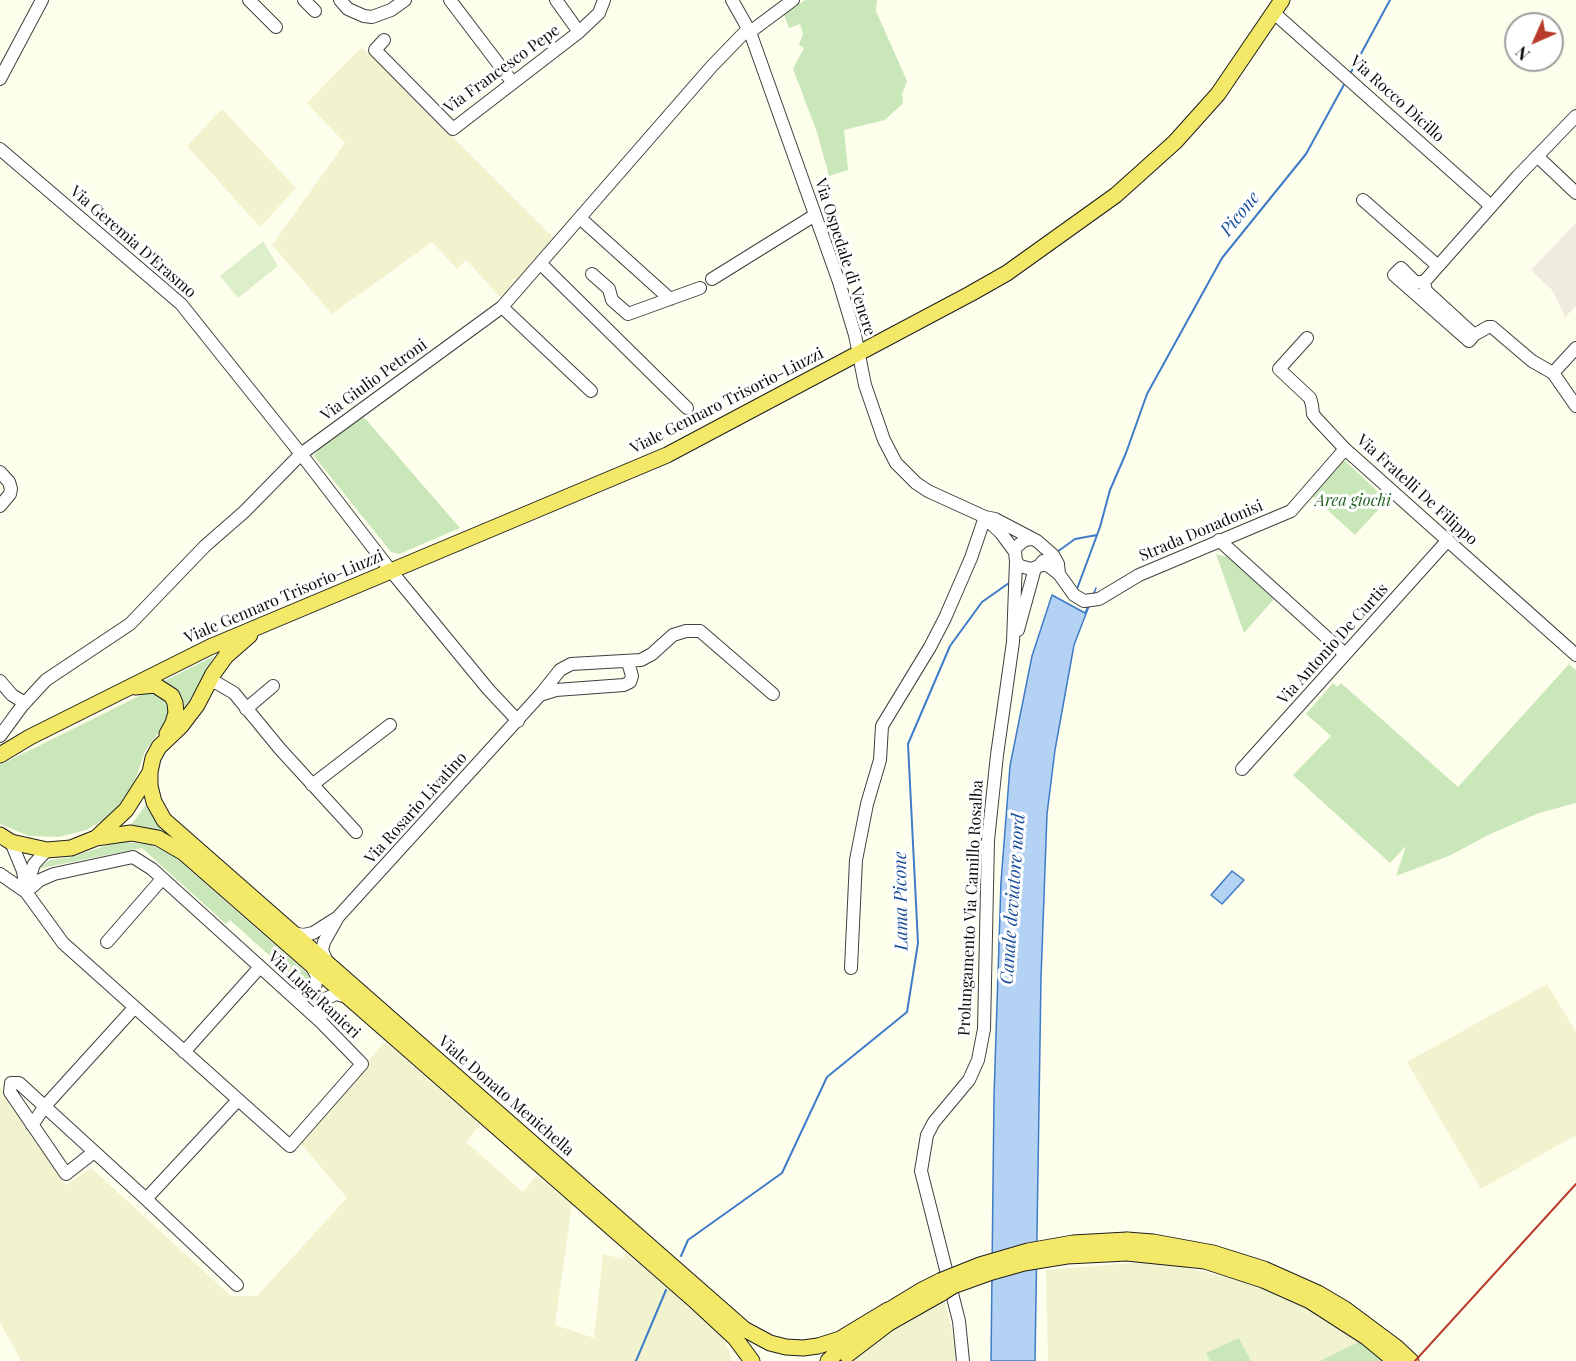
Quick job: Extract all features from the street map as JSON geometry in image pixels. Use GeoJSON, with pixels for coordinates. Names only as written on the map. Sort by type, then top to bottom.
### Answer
{"type":"FeatureCollection","features":[{"type":"Feature","properties":{"kind":"main road","name":"Viale Gennaro Trisorio-Liuzzi"},"geometry":{"type":"LineString","coordinates":[[30,737],[210,647],[667,455],[1007,273],[1116,195],[1152,164],[1218,94],[1279,10]]}},
{"type":"Feature","properties":{"kind":"main road","name":"Viale Donato Menichella"},"geometry":{"type":"LineString","coordinates":[[261,626],[226,656],[207,683],[197,705],[181,726],[159,747],[153,758],[150,772],[150,786],[154,802],[164,820],[293,933],[348,998],[539,1157]]}},
{"type":"Feature","properties":{"kind":"main road"},"geometry":{"type":"LineString","coordinates":[[122,690],[144,684],[155,685],[172,696],[176,712],[173,723],[159,747]]}},
{"type":"Feature","properties":{"kind":"main road"},"geometry":{"type":"LineString","coordinates":[[0,755],[30,737]]}},
{"type":"Feature","properties":{"kind":"main road","name":"Viale Donato Menichella"},"geometry":{"type":"LineString","coordinates":[[96,838],[126,810],[150,772]]}},
{"type":"Feature","properties":{"kind":"main road","name":"Viale Donato Menichella"},"geometry":{"type":"LineString","coordinates":[[3,838],[47,850],[71,848],[96,838],[131,833],[150,836],[184,853],[319,964],[740,1333],[786,1347],[818,1347],[840,1339],[888,1310]]}},
{"type":"Feature","properties":{"kind":"main road"},"geometry":{"type":"LineString","coordinates":[[840,1361],[889,1323],[970,1274],[1006,1257],[1073,1243],[1103,1240],[1127,1247],[1205,1261],[1263,1280],[1310,1301],[1366,1336],[1395,1361]]}},
{"type":"Feature","properties":{"kind":"main road"},"geometry":{"type":"LineString","coordinates":[[828,1361],[888,1310],[922,1290],[946,1290],[992,1272],[1044,1259],[1097,1254],[1154,1242],[1213,1253],[1264,1269],[1318,1293],[1345,1309],[1411,1361]]}},
{"type":"Feature","properties":{"kind":"main road","name":"Viale Donato Menichella"},"geometry":{"type":"LineString","coordinates":[[740,1333],[752,1361]]}},
{"type":"Feature","properties":{"kind":"street"},"geometry":{"type":"LineString","coordinates":[[0,79],[42,0]]}},
{"type":"Feature","properties":{"kind":"street"},"geometry":{"type":"LineString","coordinates":[[249,0],[276,27]]}},
{"type":"Feature","properties":{"kind":"street"},"geometry":{"type":"LineString","coordinates":[[304,0],[315,11]]}},
{"type":"Feature","properties":{"kind":"street"},"geometry":{"type":"LineString","coordinates":[[340,0],[348,9],[364,16],[379,16],[405,0]]}},
{"type":"Feature","properties":{"kind":"street"},"geometry":{"type":"LineString","coordinates":[[450,0],[513,83]]}},
{"type":"Feature","properties":{"kind":"street"},"geometry":{"type":"LineString","coordinates":[[556,0],[579,32]]}},
{"type":"Feature","properties":{"kind":"street","name":"Via Francesco Pepe"},"geometry":{"type":"LineString","coordinates":[[384,40],[375,50],[453,129],[579,32],[599,13],[604,0]]}},
{"type":"Feature","properties":{"kind":"street","name":"Via Ospedale di Venere"},"geometry":{"type":"LineString","coordinates":[[732,0],[750,32],[839,282],[865,385],[884,440],[896,462],[916,483],[928,490],[985,517],[995,519],[1036,542]]}},
{"type":"Feature","properties":{"kind":"street","name":"Via Giulio Petroni"},"geometry":{"type":"LineString","coordinates":[[0,736],[23,705],[46,680],[130,624],[205,546],[244,512],[301,454],[502,307],[712,66],[744,33],[750,32],[794,0]]}},
{"type":"Feature","properties":{"kind":"street","name":"Via Rocco Dicillo"},"geometry":{"type":"LineString","coordinates":[[1279,10],[1491,206]]}},
{"type":"Feature","properties":{"kind":"street"},"geometry":{"type":"LineString","coordinates":[[1576,116],[1491,206],[1424,282],[1415,282],[1401,268],[1394,275],[1469,341],[1474,335],[1492,327],[1532,361],[1553,374],[1576,406]]}},
{"type":"Feature","properties":{"kind":"street","name":"Via Geremia D'Erasmo"},"geometry":{"type":"LineString","coordinates":[[0,149],[181,304],[391,571]]}},
{"type":"Feature","properties":{"kind":"street"},"geometry":{"type":"LineString","coordinates":[[1537,156],[1576,193]]}},
{"type":"Feature","properties":{"kind":"street"},"geometry":{"type":"LineString","coordinates":[[1363,200],[1438,266]]}},
{"type":"Feature","properties":{"kind":"street"},"geometry":{"type":"LineString","coordinates":[[712,279],[815,215]]}},
{"type":"Feature","properties":{"kind":"street"},"geometry":{"type":"LineString","coordinates":[[580,218],[670,299]]}},
{"type":"Feature","properties":{"kind":"street"},"geometry":{"type":"LineString","coordinates":[[541,264],[687,408]]}},
{"type":"Feature","properties":{"kind":"street"},"geometry":{"type":"LineString","coordinates":[[592,274],[609,289],[612,300],[628,314],[700,288]]}},
{"type":"Feature","properties":{"kind":"street"},"geometry":{"type":"LineString","coordinates":[[1424,282],[1426,291],[1474,335]]}},
{"type":"Feature","properties":{"kind":"street"},"geometry":{"type":"LineString","coordinates":[[502,307],[591,391]]}},
{"type":"Feature","properties":{"kind":"street","name":"Via Fratelli De Filippo"},"geometry":{"type":"LineString","coordinates":[[1307,338],[1279,369],[1310,398],[1316,418],[1345,449],[1576,656]]}},
{"type":"Feature","properties":{"kind":"street"},"geometry":{"type":"LineString","coordinates":[[1553,374],[1576,348]]}},
{"type":"Feature","properties":{"kind":"street","name":"Strada Donadonisi"},"geometry":{"type":"LineString","coordinates":[[1037,567],[1045,564],[1059,574],[1074,595],[1084,601],[1105,597],[1139,575],[1291,511],[1345,449]]}},
{"type":"Feature","properties":{"kind":"street"},"geometry":{"type":"LineString","coordinates":[[0,472],[9,482],[11,489],[10,494],[0,506]]}},
{"type":"Feature","properties":{"kind":"street"},"geometry":{"type":"LineString","coordinates":[[851,968],[856,860],[867,804],[880,760],[882,726],[945,618],[971,558],[985,517]]}},
{"type":"Feature","properties":{"kind":"street","name":"Via Ospedale di Venere"},"geometry":{"type":"LineString","coordinates":[[985,517],[1001,533],[1016,557]]}},
{"type":"Feature","properties":{"kind":"street"},"geometry":{"type":"LineString","coordinates":[[1219,540],[1345,654]]}},
{"type":"Feature","properties":{"kind":"street","name":"Via Antonio De Curtis"},"geometry":{"type":"LineString","coordinates":[[1242,769],[1448,540]]}},
{"type":"Feature","properties":{"kind":"street"},"geometry":{"type":"LineString","coordinates":[[1020,542],[1036,542],[1045,555],[1037,567],[1025,568],[1016,557],[1020,542]]}},
{"type":"Feature","properties":{"kind":"street","name":"Strada Donadonisi"},"geometry":{"type":"LineString","coordinates":[[1036,542],[1053,555],[1058,564],[1059,574]]}},
{"type":"Feature","properties":{"kind":"street","name":"Prolungamento Via Camillo Rosalba"},"geometry":{"type":"LineString","coordinates":[[963,1361],[962,1339],[946,1290],[921,1171],[927,1135],[934,1122],[969,1080],[978,1060],[984,1029],[988,840],[1013,642],[1016,557]]}},
{"type":"Feature","properties":{"kind":"street","name":"Prolungamento Via Camillo Rosalba"},"geometry":{"type":"LineString","coordinates":[[1013,642],[1037,567]]}},
{"type":"Feature","properties":{"kind":"street"},"geometry":{"type":"LineString","coordinates":[[391,571],[488,689],[518,721]]}},
{"type":"Feature","properties":{"kind":"street","name":"Via Rosario Livatino"},"geometry":{"type":"LineString","coordinates":[[338,917],[518,721],[560,670],[571,664],[641,660],[652,654],[673,635],[686,631],[700,631],[773,694]]}},
{"type":"Feature","properties":{"kind":"street"},"geometry":{"type":"LineString","coordinates":[[540,695],[556,690],[624,685],[630,682],[652,654]]}},
{"type":"Feature","properties":{"kind":"street"},"geometry":{"type":"LineString","coordinates":[[628,662],[632,676],[630,682]]}},
{"type":"Feature","properties":{"kind":"street"},"geometry":{"type":"LineString","coordinates":[[220,664],[223,680],[228,687],[312,785],[356,832]]}},
{"type":"Feature","properties":{"kind":"street"},"geometry":{"type":"LineString","coordinates":[[0,681],[23,705]]}},
{"type":"Feature","properties":{"kind":"street"},"geometry":{"type":"LineString","coordinates":[[207,683],[218,683],[228,687]]}},
{"type":"Feature","properties":{"kind":"street"},"geometry":{"type":"LineString","coordinates":[[246,709],[273,687]]}},
{"type":"Feature","properties":{"kind":"street"},"geometry":{"type":"LineString","coordinates":[[0,697],[23,705]]}},
{"type":"Feature","properties":{"kind":"street"},"geometry":{"type":"LineString","coordinates":[[312,785],[390,725]]}},
{"type":"Feature","properties":{"kind":"street","name":"Viale Gennaro Trisorio-Liuzzi"},"geometry":{"type":"LineString","coordinates":[[0,749],[30,737]]}},
{"type":"Feature","properties":{"kind":"street"},"geometry":{"type":"LineString","coordinates":[[3,838],[22,871],[26,892]]}},
{"type":"Feature","properties":{"kind":"street"},"geometry":{"type":"LineString","coordinates":[[26,892],[34,864],[47,850]]}},
{"type":"Feature","properties":{"kind":"street","name":"Via Luigi Ranieri"},"geometry":{"type":"LineString","coordinates":[[0,874],[26,892],[63,943],[290,1146],[362,1064],[321,1022],[152,869],[133,857],[54,874],[40,880],[26,892]]}},
{"type":"Feature","properties":{"kind":"street"},"geometry":{"type":"LineString","coordinates":[[107,942],[162,879]]}},
{"type":"Feature","properties":{"kind":"street"},"geometry":{"type":"LineString","coordinates":[[293,933],[313,933],[338,917]]}},
{"type":"Feature","properties":{"kind":"street"},"geometry":{"type":"LineString","coordinates":[[288,993],[299,997],[311,993],[315,988],[324,942],[338,917]]}},
{"type":"Feature","properties":{"kind":"street"},"geometry":{"type":"LineString","coordinates":[[184,1052],[260,967]]}},
{"type":"Feature","properties":{"kind":"street"},"geometry":{"type":"LineString","coordinates":[[321,1022],[319,1010],[325,999],[336,994],[348,998]]}},
{"type":"Feature","properties":{"kind":"street"},"geometry":{"type":"LineString","coordinates":[[32,1125],[45,1106],[134,1008]]}},
{"type":"Feature","properties":{"kind":"street"},"geometry":{"type":"LineString","coordinates":[[94,1152],[66,1174],[10,1092],[11,1083],[19,1083],[45,1106],[237,1285]]}},
{"type":"Feature","properties":{"kind":"street"},"geometry":{"type":"LineString","coordinates":[[146,1199],[238,1100]]}},
{"type":"Feature","properties":{"kind":"green space"},"geometry":{"type":"Polygon","coordinates":[[[805,0],[877,0],[876,11],[907,81],[902,94],[903,103],[885,120],[844,130],[848,170],[829,176],[817,132],[793,69],[804,48],[799,45],[803,34],[800,24],[789,28],[784,15],[805,0]]]}},
{"type":"Feature","properties":{"kind":"green space"},"geometry":{"type":"Polygon","coordinates":[[[362,47],[556,240],[520,281],[513,278],[511,284],[513,291],[502,299],[466,260],[457,269],[432,242],[332,314],[272,245],[345,143],[307,103],[362,47]]]}},
{"type":"Feature","properties":{"kind":"green space"},"geometry":{"type":"Polygon","coordinates":[[[222,109],[296,188],[260,227],[187,146],[222,109]]]}},
{"type":"Feature","properties":{"kind":"green space"},"geometry":{"type":"Polygon","coordinates":[[[263,241],[278,266],[238,298],[220,276],[263,241]]]}},
{"type":"Feature","properties":{"kind":"green space"},"geometry":{"type":"Polygon","coordinates":[[[362,415],[460,528],[399,554],[391,552],[314,456],[322,444],[362,415]]]}},
{"type":"Feature","properties":{"kind":"green space","name":"Area giochi"},"geometry":{"type":"Polygon","coordinates":[[[1343,459],[1387,500],[1355,535],[1312,496],[1343,459]]]}},
{"type":"Feature","properties":{"kind":"green space"},"geometry":{"type":"Polygon","coordinates":[[[1216,554],[1228,557],[1274,599],[1244,633],[1216,554]]]}},
{"type":"Feature","properties":{"kind":"green space"},"geometry":{"type":"Polygon","coordinates":[[[214,656],[193,695],[183,709],[162,682],[214,656]]]}},
{"type":"Feature","properties":{"kind":"green space"},"geometry":{"type":"Polygon","coordinates":[[[1569,664],[1576,670],[1576,803],[1539,813],[1488,835],[1451,855],[1396,876],[1406,846],[1390,863],[1293,775],[1331,736],[1306,714],[1333,683],[1337,687],[1341,683],[1458,787],[1569,664]]]}},
{"type":"Feature","properties":{"kind":"green space"},"geometry":{"type":"Polygon","coordinates":[[[154,693],[166,702],[169,712],[167,721],[145,751],[128,794],[110,816],[86,830],[59,837],[29,836],[0,824],[0,765],[143,694],[154,693]]]}},
{"type":"Feature","properties":{"kind":"green space"},"geometry":{"type":"Polygon","coordinates":[[[146,805],[164,830],[163,832],[131,825],[146,805]]]}},
{"type":"Feature","properties":{"kind":"green space"},"geometry":{"type":"Polygon","coordinates":[[[125,842],[151,845],[175,857],[309,975],[310,985],[304,989],[298,988],[301,984],[230,920],[226,924],[142,848],[37,869],[50,860],[72,857],[125,842]]]}},
{"type":"Feature","properties":{"kind":"green space"},"geometry":{"type":"Polygon","coordinates":[[[1547,984],[1576,1032],[1576,1135],[1481,1189],[1407,1062],[1547,984]]]}},
{"type":"Feature","properties":{"kind":"green space"},"geometry":{"type":"Polygon","coordinates":[[[385,1042],[480,1125],[466,1142],[523,1192],[536,1176],[572,1204],[555,1325],[594,1338],[603,1254],[623,1259],[625,1252],[724,1337],[732,1361],[21,1361],[0,1322],[0,1087],[66,1185],[91,1168],[231,1296],[257,1296],[347,1198],[298,1140],[385,1042]]]}},
{"type":"Feature","properties":{"kind":"green space"},"geometry":{"type":"Polygon","coordinates":[[[1157,1261],[1255,1284],[1305,1306],[1350,1333],[1385,1361],[1048,1361],[1046,1270],[1157,1261]]]}},
{"type":"Feature","properties":{"kind":"green space"},"geometry":{"type":"Polygon","coordinates":[[[944,1298],[955,1345],[956,1361],[853,1361],[877,1338],[944,1298]]]}},
{"type":"Feature","properties":{"kind":"green space"},"geometry":{"type":"Polygon","coordinates":[[[1239,1338],[1251,1361],[1210,1361],[1206,1353],[1239,1338]]]}},
{"type":"Feature","properties":{"kind":"green space"},"geometry":{"type":"Polygon","coordinates":[[[1361,1341],[1385,1361],[1320,1361],[1361,1341]]]}},
{"type":"Feature","properties":{"kind":"shaded area"},"geometry":{"type":"Polygon","coordinates":[[[1576,223],[1576,306],[1565,317],[1553,291],[1531,270],[1576,223]]]}},
{"type":"Feature","properties":{"kind":"water","name":"Canale deviatore nord"},"geometry":{"type":"Polygon","coordinates":[[[1096,588],[1074,645],[1055,750],[1047,814],[1041,978],[1035,1361],[991,1361],[994,1096],[1001,882],[1010,766],[1032,656],[1052,595],[1085,613],[1096,588]]]}},
{"type":"Feature","properties":{"kind":"water"},"geometry":{"type":"Polygon","coordinates":[[[1232,871],[1244,880],[1222,904],[1211,895],[1232,871]]]}},
{"type":"Feature","properties":{"kind":"waterway","name":"Picone"},"geometry":{"type":"LineString","coordinates":[[1350,74],[1390,0]]}},
{"type":"Feature","properties":{"kind":"waterway","name":"Picone"},"geometry":{"type":"LineString","coordinates":[[1077,589],[1100,527],[1110,490],[1147,394],[1222,258],[1306,154],[1346,81]]}},
{"type":"Feature","properties":{"kind":"waterway","name":"Lama Picone"},"geometry":{"type":"LineString","coordinates":[[1057,552],[1075,539],[1097,535]]}},
{"type":"Feature","properties":{"kind":"waterway","name":"Lama Picone"},"geometry":{"type":"LineString","coordinates":[[681,1256],[688,1240],[782,1173],[827,1077],[907,1012],[918,943],[908,744],[950,646],[982,602],[1009,583]]}},
{"type":"Feature","properties":{"kind":"waterway","name":"Lama Picone"},"geometry":{"type":"LineString","coordinates":[[636,1361],[666,1290]]}},
{"type":"Feature","properties":{"kind":"railway"},"geometry":{"type":"LineString","coordinates":[[1415,1361],[1576,1184]]}}]}
